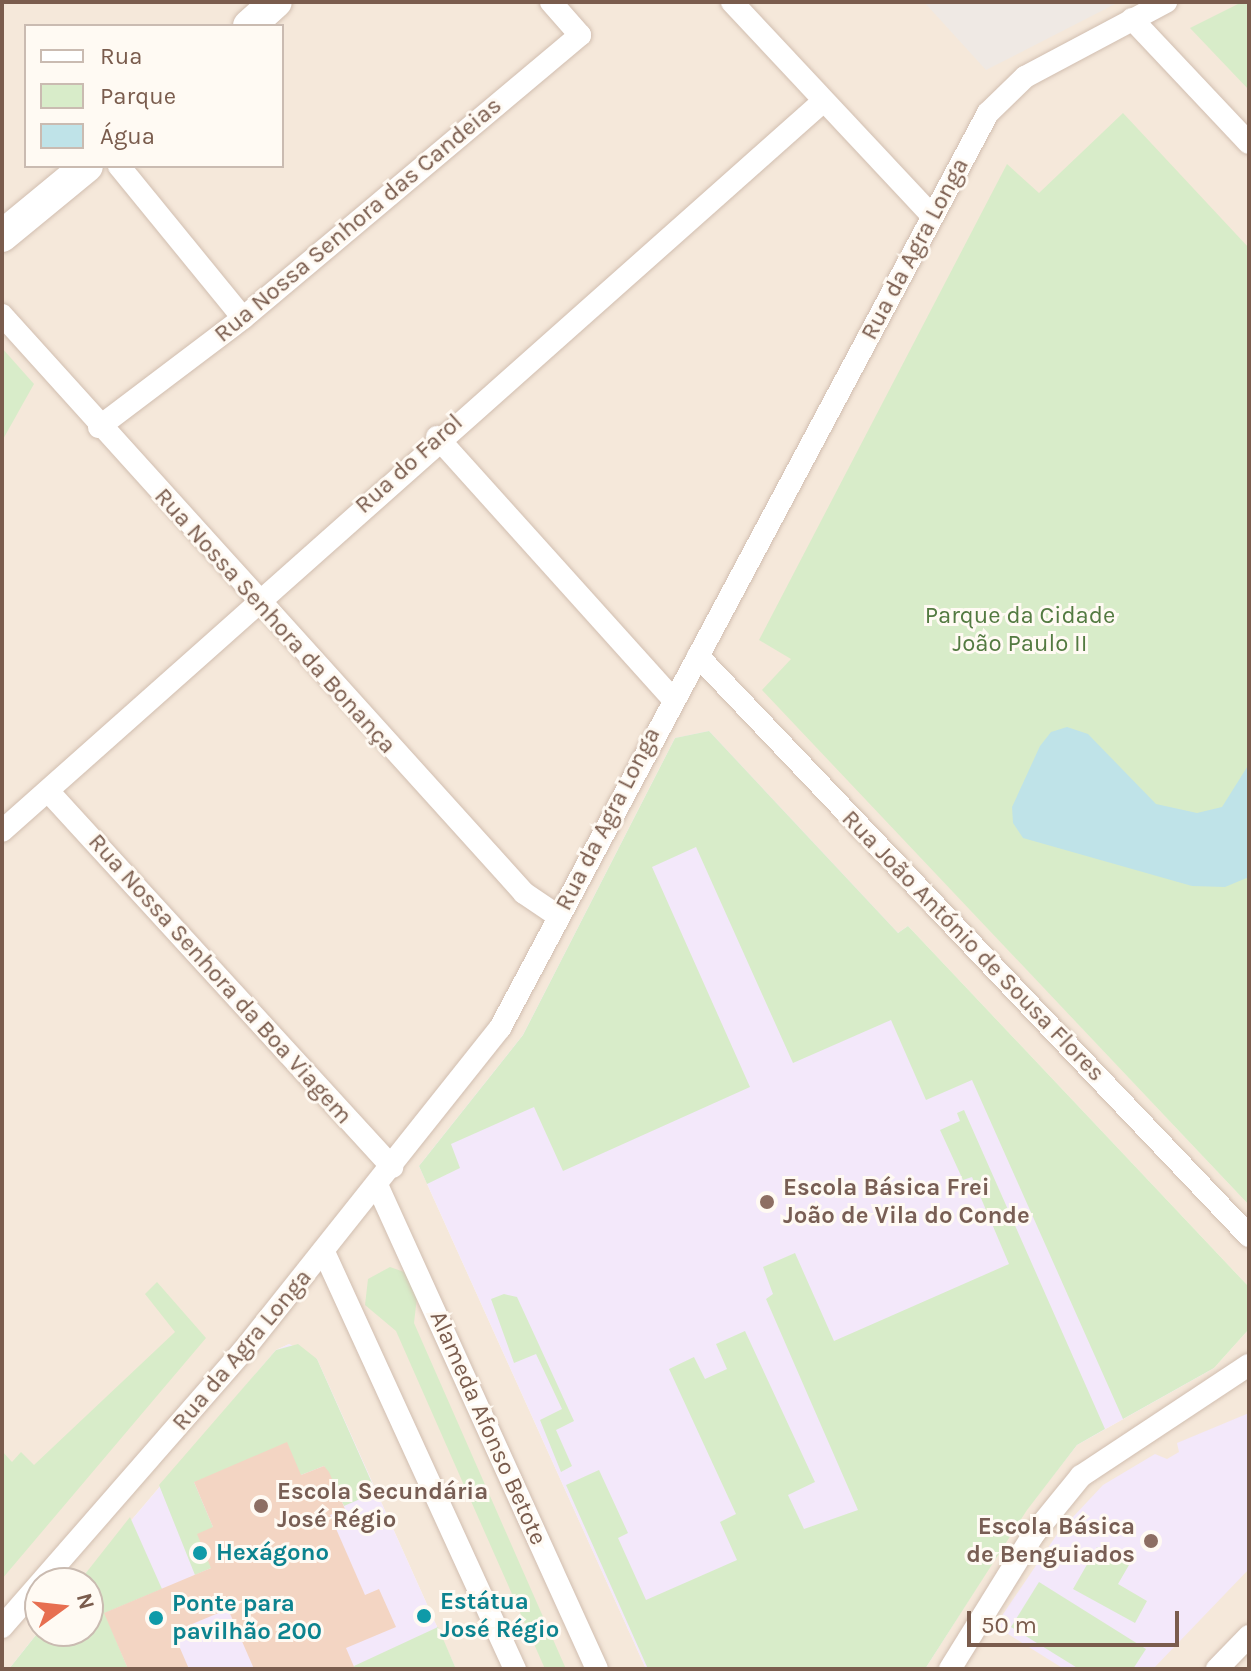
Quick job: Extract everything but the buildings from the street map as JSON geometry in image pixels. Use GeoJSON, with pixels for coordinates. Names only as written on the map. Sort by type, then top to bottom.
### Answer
{"type":"FeatureCollection","features":[{"type":"Feature","properties":{"kind":"street"},"geometry":{"type":"LineString","coordinates":[[251,24],[276,2]]}},
{"type":"Feature","properties":{"kind":"street","name":"Rua Nossa Senhora das Candeias"},"geometry":{"type":"LineString","coordinates":[[99,427],[243,318],[580,35],[551,2]]}},
{"type":"Feature","properties":{"kind":"street"},"geometry":{"type":"LineString","coordinates":[[732,2],[821,103],[931,215]]}},
{"type":"Feature","properties":{"kind":"street","name":"Rua da Agra Longa"},"geometry":{"type":"LineString","coordinates":[[2,1627],[324,1252],[500,1028],[671,697],[698,656],[931,215],[1002,96],[1078,45],[1166,2]]}},
{"type":"Feature","properties":{"kind":"street"},"geometry":{"type":"LineString","coordinates":[[1132,19],[1249,143]]}},
{"type":"Feature","properties":{"kind":"street","name":"Rua do Farol"},"geometry":{"type":"LineString","coordinates":[[2,831],[437,437],[821,103]]}},
{"type":"Feature","properties":{"kind":"street"},"geometry":{"type":"LineString","coordinates":[[2,236],[85,168]]}},
{"type":"Feature","properties":{"kind":"street"},"geometry":{"type":"LineString","coordinates":[[121,168],[243,318]]}},
{"type":"Feature","properties":{"kind":"street","name":"Rua Nossa Senhora da Bonança"},"geometry":{"type":"LineString","coordinates":[[2,315],[255,601],[524,893],[558,916]]}},
{"type":"Feature","properties":{"kind":"street"},"geometry":{"type":"LineString","coordinates":[[437,437],[671,697]]}},
{"type":"Feature","properties":{"kind":"street","name":"Rua João António de Sousa Flores"},"geometry":{"type":"LineString","coordinates":[[698,656],[1249,1236]]}},
{"type":"Feature","properties":{"kind":"street","name":"Rua Nossa Senhora da Boa Viagem"},"geometry":{"type":"LineString","coordinates":[[48,791],[392,1167]]}},
{"type":"Feature","properties":{"kind":"street","name":"Alameda Afonso Betote"},"geometry":{"type":"LineString","coordinates":[[378,1187],[597,1669]]}},
{"type":"Feature","properties":{"kind":"street"},"geometry":{"type":"LineString","coordinates":[[324,1252],[515,1669]]}},
{"type":"Feature","properties":{"kind":"street"},"geometry":{"type":"LineString","coordinates":[[950,1669],[1033,1535],[1081,1476],[1249,1365]]}},
{"type":"Feature","properties":{"kind":"street"},"geometry":{"type":"LineString","coordinates":[[1217,1669],[1249,1636]]}},
{"type":"Feature","properties":{"kind":"shaded area"},"geometry":{"type":"Polygon","coordinates":[[[2,2],[1249,2],[1249,248],[1039,194],[1007,165],[792,659],[763,690],[1249,1205],[1249,1287],[908,926],[898,933],[675,738],[523,1035],[419,1166],[646,1669],[456,1669],[317,1359],[289,1344],[276,1350],[92,1567],[24,1567],[24,1647],[26,1647],[9,1669],[2,1669],[2,2]]]}},
{"type":"Feature","properties":{"kind":"shaded area"},"geometry":{"type":"Polygon","coordinates":[[[924,2],[1119,2],[986,70],[924,2]]]}},
{"type":"Feature","properties":{"kind":"shaded area","name":"Escola Básica Frei João de Vila do Conde"},"geometry":{"type":"Polygon","coordinates":[[[709,731],[898,933],[908,926],[1214,1368],[1077,1445],[1026,1510],[925,1669],[646,1669],[419,1166],[523,1035],[675,738],[709,731]]]}},
{"type":"Feature","properties":{"kind":"shaded area"},"geometry":{"type":"Polygon","coordinates":[[[1249,1329],[1249,1669],[925,1669],[1026,1510],[1077,1445],[1214,1368],[1249,1329]]]}},
{"type":"Feature","properties":{"kind":"shaded area","name":"Escola Secundária José Régio"},"geometry":{"type":"Polygon","coordinates":[[[289,1344],[317,1359],[456,1669],[9,1669],[26,1647],[104,1647],[104,1567],[92,1567],[276,1350],[289,1344]]]}},
{"type":"Feature","properties":{"kind":"shaded area","name":"Escola Básica de Benguiados"},"geometry":{"type":"Polygon","coordinates":[[[1249,1413],[1249,1569],[1153,1669],[1064,1669],[995,1626],[1058,1533],[1103,1485],[1155,1454],[1167,1459],[1179,1452],[1177,1443],[1249,1413]]]}},
{"type":"Feature","properties":{"kind":"green space"},"geometry":{"type":"Polygon","coordinates":[[[1242,2],[1249,2],[1249,90],[1190,28],[1242,2]]]}},
{"type":"Feature","properties":{"kind":"green space","name":"Parque da Cidade João Paulo II"},"geometry":{"type":"Polygon","coordinates":[[[1123,113],[1249,248],[1249,1205],[762,690],[791,659],[759,640],[1007,164],[1039,193],[1123,113]]]}},
{"type":"Feature","properties":{"kind":"green space"},"geometry":{"type":"Polygon","coordinates":[[[2,348],[34,384],[2,441],[2,348]]]}},
{"type":"Feature","properties":{"kind":"green space"},"geometry":{"type":"Polygon","coordinates":[[[709,731],[898,933],[908,926],[1249,1287],[1249,1329],[1214,1368],[1123,1419],[972,1080],[926,1100],[891,1020],[793,1063],[696,847],[652,867],[750,1087],[563,1171],[534,1107],[451,1144],[460,1168],[427,1184],[419,1166],[523,1035],[675,738],[709,731]]]}},
{"type":"Feature","properties":{"kind":"green space"},"geometry":{"type":"Polygon","coordinates":[[[964,1110],[1105,1429],[1077,1445],[1027,1510],[925,1669],[648,1669],[566,1485],[599,1470],[628,1533],[618,1538],[646,1600],[737,1560],[720,1522],[736,1514],[669,1369],[694,1357],[705,1379],[727,1369],[716,1344],[745,1331],[815,1482],[788,1495],[804,1529],[858,1510],[766,1299],[773,1294],[763,1267],[795,1253],[834,1341],[1009,1264],[972,1177],[963,1180],[940,1130],[960,1121],[957,1113],[964,1110]]]}},
{"type":"Feature","properties":{"kind":"green space"},"geometry":{"type":"Polygon","coordinates":[[[390,1267],[407,1273],[417,1297],[414,1323],[566,1669],[545,1669],[396,1331],[365,1305],[368,1279],[390,1267]]]}},
{"type":"Feature","properties":{"kind":"green space"},"geometry":{"type":"Polygon","coordinates":[[[157,1282],[206,1338],[2,1579],[2,1451],[12,1462],[21,1452],[34,1465],[175,1332],[145,1294],[157,1282]]]}},
{"type":"Feature","properties":{"kind":"green space"},"geometry":{"type":"Polygon","coordinates":[[[504,1294],[517,1297],[574,1421],[556,1430],[572,1466],[561,1472],[540,1420],[562,1409],[536,1354],[514,1363],[491,1299],[504,1294]]]}},
{"type":"Feature","properties":{"kind":"green space"},"geometry":{"type":"Polygon","coordinates":[[[298,1344],[317,1359],[376,1492],[344,1506],[324,1466],[301,1475],[194,1482],[213,1527],[211,1568],[195,1575],[159,1485],[276,1350],[298,1344]]]}},
{"type":"Feature","properties":{"kind":"green space"},"geometry":{"type":"Polygon","coordinates":[[[130,1517],[162,1589],[105,1613],[128,1669],[9,1669],[26,1647],[104,1647],[104,1567],[91,1567],[130,1517]]]}},
{"type":"Feature","properties":{"kind":"green space"},"geometry":{"type":"Polygon","coordinates":[[[1097,1547],[1129,1565],[1118,1584],[1147,1601],[1135,1623],[1073,1589],[1097,1547]]]}},
{"type":"Feature","properties":{"kind":"green space"},"geometry":{"type":"Polygon","coordinates":[[[1039,1582],[1146,1649],[1133,1669],[1079,1669],[1011,1627],[1039,1582]]]}},
{"type":"Feature","properties":{"kind":"green space"},"geometry":{"type":"Polygon","coordinates":[[[438,1627],[456,1669],[355,1669],[354,1666],[438,1627]]]}},
{"type":"Feature","properties":{"kind":"water"},"geometry":{"type":"Polygon","coordinates":[[[1067,727],[1088,734],[1156,804],[1197,813],[1222,807],[1249,764],[1249,877],[1225,887],[1192,886],[1023,838],[1013,823],[1012,807],[1040,746],[1051,732],[1067,727]]]}},
{"type":"Feature","properties":{"kind":"place","name":"Escola Básica Frei João de Vila do Conde"},"geometry":{"type":"Point","coordinates":[767,1202]}},
{"type":"Feature","properties":{"kind":"place","name":"Escola Secundária José Régio"},"geometry":{"type":"Point","coordinates":[261,1506]}},
{"type":"Feature","properties":{"kind":"place","name":"Escola Básica de Benguiados"},"geometry":{"type":"Point","coordinates":[1151,1541]}},
{"type":"Feature","properties":{"kind":"place","name":"Hexágono"},"geometry":{"type":"Point","coordinates":[200,1553]}},
{"type":"Feature","properties":{"kind":"place","name":"Estátua José Régio"},"geometry":{"type":"Point","coordinates":[424,1616]}},
{"type":"Feature","properties":{"kind":"place","name":"Ponte para pavilhão 200"},"geometry":{"type":"Point","coordinates":[156,1618]}}]}
